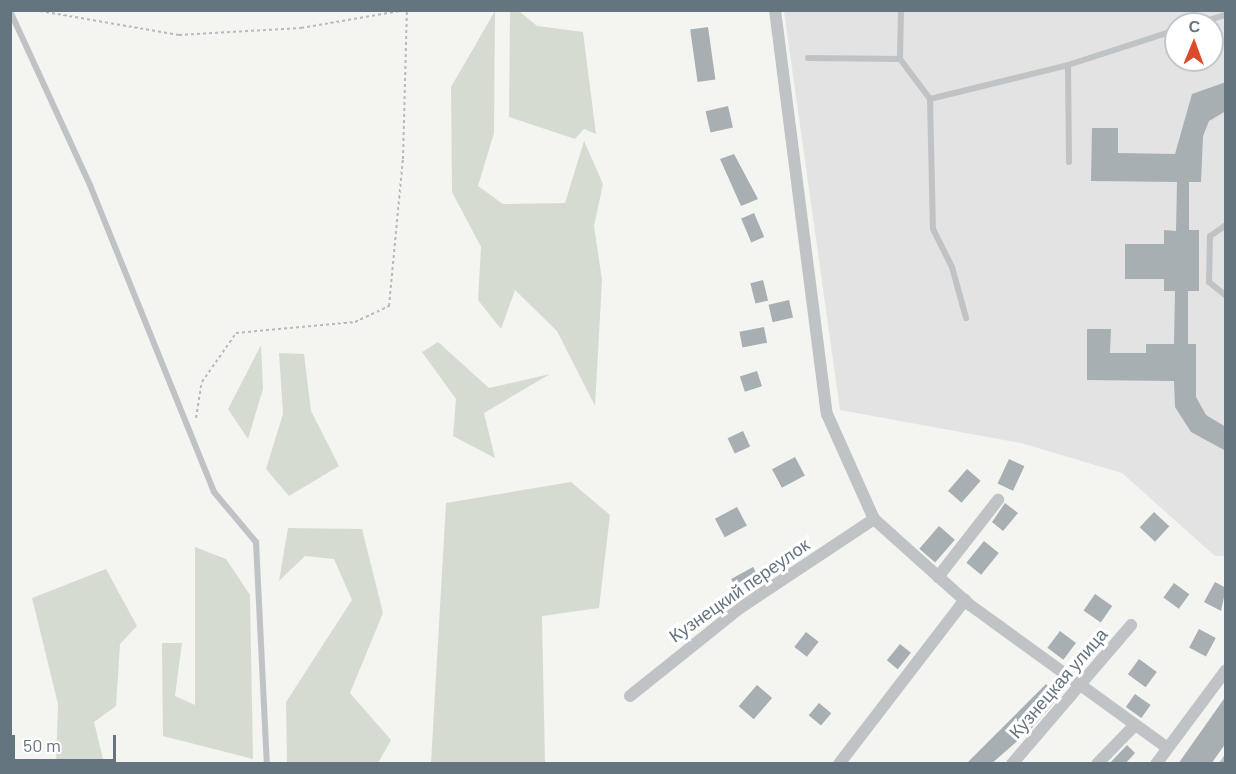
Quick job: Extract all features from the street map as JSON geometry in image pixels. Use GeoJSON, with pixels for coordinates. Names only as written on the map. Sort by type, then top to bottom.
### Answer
{"type":"FeatureCollection","features":[{"type":"Feature","properties":{"kind":"street"},"geometry":{"type":"LineString","coordinates":[[775,10],[827,414],[873,519],[965,600],[1133,727],[1166,747]]}},
{"type":"Feature","properties":{"kind":"street"},"geometry":{"type":"LineString","coordinates":[[938,577],[998,500]]}},
{"type":"Feature","properties":{"kind":"street","name":"Кузнецкий переулок"},"geometry":{"type":"LineString","coordinates":[[630,696],[740,608],[873,519]]}},
{"type":"Feature","properties":{"kind":"street"},"geometry":{"type":"LineString","coordinates":[[839,764],[965,600]]}},
{"type":"Feature","properties":{"kind":"street","name":"Кузнецкая улица"},"geometry":{"type":"LineString","coordinates":[[1012,764],[1131,626]]}},
{"type":"Feature","properties":{"kind":"street"},"geometry":{"type":"LineString","coordinates":[[1156,764],[1166,747],[1226,670]]}},
{"type":"Feature","properties":{"kind":"street"},"geometry":{"type":"LineString","coordinates":[[1097,764],[1133,727]]}},
{"type":"Feature","properties":{"kind":"lane"},"geometry":{"type":"LineString","coordinates":[[901,10],[900,59],[930,99],[933,229],[952,267],[966,318]]}},
{"type":"Feature","properties":{"kind":"lane"},"geometry":{"type":"LineString","coordinates":[[10,11],[90,185],[214,492],[256,542],[267,764]]}},
{"type":"Feature","properties":{"kind":"lane"},"geometry":{"type":"LineString","coordinates":[[930,99],[1068,65],[1164,34]]}},
{"type":"Feature","properties":{"kind":"lane"},"geometry":{"type":"LineString","coordinates":[[808,58],[900,59]]}},
{"type":"Feature","properties":{"kind":"lane"},"geometry":{"type":"LineString","coordinates":[[1068,65],[1069,162]]}},
{"type":"Feature","properties":{"kind":"lane"},"geometry":{"type":"LineString","coordinates":[[1226,225],[1210,236],[1209,282],[1226,296]]}},
{"type":"Feature","properties":{"kind":"lane"},"geometry":{"type":"LineString","coordinates":[[1222,764],[1226,758]]}},
{"type":"Feature","properties":{"kind":"path"},"geometry":{"type":"LineString","coordinates":[[34,10],[179,35],[301,28],[406,10],[403,159],[389,306],[355,322],[236,333],[202,382],[192,438]]}},
{"type":"Feature","properties":{"kind":"shaded area"},"geometry":{"type":"Polygon","coordinates":[[[495,11],[494,133],[478,186],[503,204],[565,203],[584,141],[603,184],[594,226],[602,280],[595,406],[557,331],[515,290],[501,329],[478,300],[481,247],[452,192],[451,87],[495,11]]]}},
{"type":"Feature","properties":{"kind":"shaded area"},"geometry":{"type":"Polygon","coordinates":[[[510,11],[519,11],[537,26],[583,32],[596,134],[584,129],[575,139],[509,117],[510,11]]]}},
{"type":"Feature","properties":{"kind":"shaded area"},"geometry":{"type":"Polygon","coordinates":[[[784,11],[1225,11],[1225,556],[1215,556],[1122,473],[1021,443],[840,410],[784,11]]]}},
{"type":"Feature","properties":{"kind":"shaded area"},"geometry":{"type":"Polygon","coordinates":[[[438,342],[489,388],[550,374],[484,413],[495,458],[453,436],[456,399],[422,352],[438,342]]]}},
{"type":"Feature","properties":{"kind":"shaded area"},"geometry":{"type":"Polygon","coordinates":[[[261,345],[263,389],[248,439],[228,409],[261,345]]]}},
{"type":"Feature","properties":{"kind":"shaded area"},"geometry":{"type":"Polygon","coordinates":[[[279,353],[304,354],[311,411],[339,466],[289,496],[266,469],[283,414],[279,353]]]}},
{"type":"Feature","properties":{"kind":"shaded area"},"geometry":{"type":"Polygon","coordinates":[[[571,482],[610,515],[599,608],[542,616],[545,763],[431,763],[446,503],[571,482]]]}},
{"type":"Feature","properties":{"kind":"shaded area"},"geometry":{"type":"Polygon","coordinates":[[[288,528],[362,529],[383,613],[350,693],[391,740],[378,763],[287,763],[286,702],[352,600],[334,559],[305,556],[279,581],[288,528]]]}},
{"type":"Feature","properties":{"kind":"shaded area"},"geometry":{"type":"Polygon","coordinates":[[[195,547],[226,559],[250,595],[253,759],[163,736],[162,643],[182,643],[175,696],[195,705],[195,547]]]}},
{"type":"Feature","properties":{"kind":"shaded area"},"geometry":{"type":"Polygon","coordinates":[[[106,569],[137,626],[120,644],[116,706],[94,722],[104,763],[56,763],[58,704],[32,598],[106,569]]]}},
{"type":"Feature","properties":{"kind":"building"},"geometry":{"type":"Polygon","coordinates":[[[708,27],[715,79],[698,82],[690,30],[708,27]]]}},
{"type":"Feature","properties":{"kind":"building"},"geometry":{"type":"Polygon","coordinates":[[[1226,82],[1226,111],[1209,121],[1203,136],[1201,182],[1189,182],[1189,230],[1199,230],[1199,291],[1188,291],[1188,344],[1196,344],[1196,397],[1206,415],[1226,427],[1226,451],[1191,432],[1175,407],[1174,381],[1087,380],[1087,329],[1111,329],[1110,353],[1146,353],[1146,344],[1174,344],[1175,291],[1164,291],[1164,279],[1125,279],[1125,244],[1164,244],[1164,230],[1176,231],[1177,182],[1091,181],[1092,128],[1118,128],[1118,153],[1175,154],[1192,94],[1226,82]]]}},
{"type":"Feature","properties":{"kind":"building"},"geometry":{"type":"Polygon","coordinates":[[[728,106],[733,127],[711,133],[706,111],[728,106]]]}},
{"type":"Feature","properties":{"kind":"building"},"geometry":{"type":"Polygon","coordinates":[[[734,154],[758,199],[741,206],[720,159],[734,154]]]}},
{"type":"Feature","properties":{"kind":"building"},"geometry":{"type":"Polygon","coordinates":[[[754,213],[764,237],[751,242],[741,218],[754,213]]]}},
{"type":"Feature","properties":{"kind":"building"},"geometry":{"type":"Polygon","coordinates":[[[763,280],[768,300],[755,304],[750,283],[763,280]]]}},
{"type":"Feature","properties":{"kind":"building"},"geometry":{"type":"Polygon","coordinates":[[[789,300],[793,318],[773,322],[769,305],[789,300]]]}},
{"type":"Feature","properties":{"kind":"building"},"geometry":{"type":"Polygon","coordinates":[[[764,327],[767,343],[743,347],[739,332],[764,327]]]}},
{"type":"Feature","properties":{"kind":"building"},"geometry":{"type":"Polygon","coordinates":[[[757,371],[762,386],[745,392],[740,377],[757,371]]]}},
{"type":"Feature","properties":{"kind":"building"},"geometry":{"type":"Polygon","coordinates":[[[743,431],[750,446],[735,454],[728,438],[743,431]]]}},
{"type":"Feature","properties":{"kind":"building"},"geometry":{"type":"Polygon","coordinates":[[[795,457],[805,476],[782,488],[772,469],[795,457]]]}},
{"type":"Feature","properties":{"kind":"building"},"geometry":{"type":"Polygon","coordinates":[[[1009,459],[1024,466],[1013,491],[998,483],[1009,459]]]}},
{"type":"Feature","properties":{"kind":"building"},"geometry":{"type":"Polygon","coordinates":[[[967,469],[981,481],[962,503],[948,491],[967,469]]]}},
{"type":"Feature","properties":{"kind":"building"},"geometry":{"type":"Polygon","coordinates":[[[1005,503],[1018,513],[1003,531],[992,522],[1005,503]]]}},
{"type":"Feature","properties":{"kind":"building"},"geometry":{"type":"Polygon","coordinates":[[[737,507],[747,526],[725,537],[715,519],[737,507]]]}},
{"type":"Feature","properties":{"kind":"building"},"geometry":{"type":"Polygon","coordinates":[[[1154,512],[1169,526],[1155,542],[1140,527],[1154,512]]]}},
{"type":"Feature","properties":{"kind":"building"},"geometry":{"type":"Polygon","coordinates":[[[939,526],[955,540],[935,562],[919,549],[939,526]]]}},
{"type":"Feature","properties":{"kind":"building"},"geometry":{"type":"Polygon","coordinates":[[[984,541],[999,553],[981,575],[966,563],[984,541]]]}},
{"type":"Feature","properties":{"kind":"building"},"geometry":{"type":"Polygon","coordinates":[[[753,567],[762,583],[740,595],[731,579],[753,567]]]}},
{"type":"Feature","properties":{"kind":"building"},"geometry":{"type":"Polygon","coordinates":[[[1215,582],[1226,588],[1221,611],[1204,602],[1215,582]]]}},
{"type":"Feature","properties":{"kind":"building"},"geometry":{"type":"Polygon","coordinates":[[[1174,583],[1189,594],[1179,609],[1163,598],[1174,583]]]}},
{"type":"Feature","properties":{"kind":"building"},"geometry":{"type":"Polygon","coordinates":[[[1095,594],[1112,606],[1101,622],[1084,610],[1095,594]]]}},
{"type":"Feature","properties":{"kind":"building"},"geometry":{"type":"Polygon","coordinates":[[[1199,629],[1216,638],[1206,656],[1189,648],[1199,629]]]}},
{"type":"Feature","properties":{"kind":"building"},"geometry":{"type":"Polygon","coordinates":[[[1060,631],[1076,643],[1063,660],[1047,648],[1060,631]]]}},
{"type":"Feature","properties":{"kind":"building"},"geometry":{"type":"Polygon","coordinates":[[[806,632],[819,642],[807,657],[794,647],[806,632]]]}},
{"type":"Feature","properties":{"kind":"building"},"geometry":{"type":"Polygon","coordinates":[[[900,644],[911,653],[898,669],[887,660],[900,644]]]}},
{"type":"Feature","properties":{"kind":"building"},"geometry":{"type":"Polygon","coordinates":[[[1139,659],[1157,672],[1146,687],[1128,674],[1139,659]]]}},
{"type":"Feature","properties":{"kind":"building"},"geometry":{"type":"Polygon","coordinates":[[[1046,684],[1058,698],[1031,729],[991,764],[966,764],[1046,684]]]}},
{"type":"Feature","properties":{"kind":"building"},"geometry":{"type":"Polygon","coordinates":[[[757,685],[772,698],[754,719],[739,706],[757,685]]]}},
{"type":"Feature","properties":{"kind":"building"},"geometry":{"type":"Polygon","coordinates":[[[1135,694],[1151,705],[1141,718],[1126,707],[1135,694]]]}},
{"type":"Feature","properties":{"kind":"building"},"geometry":{"type":"Polygon","coordinates":[[[1226,696],[1226,743],[1211,764],[1178,764],[1226,696]]]}},
{"type":"Feature","properties":{"kind":"building"},"geometry":{"type":"Polygon","coordinates":[[[819,703],[831,713],[821,726],[809,715],[819,703]]]}},
{"type":"Feature","properties":{"kind":"building"},"geometry":{"type":"Polygon","coordinates":[[[1127,745],[1135,753],[1125,764],[1109,764],[1127,745]]]}}]}
